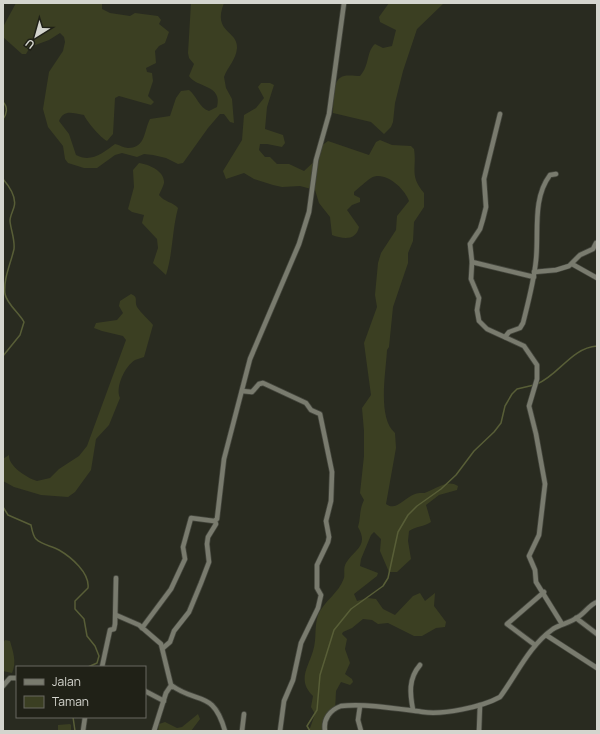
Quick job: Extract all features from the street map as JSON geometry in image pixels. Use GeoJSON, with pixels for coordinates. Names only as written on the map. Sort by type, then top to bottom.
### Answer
{"type":"FeatureCollection","features":[{"type":"Feature","properties":{"kind":"street"},"geometry":{"type":"LineString","coordinates":[[163,648],[170,642],[173,632],[189,612],[202,583],[209,562],[207,544],[216,524],[215,521],[224,459],[251,355],[299,244],[309,212],[316,160],[329,114],[344,3]]}},
{"type":"Feature","properties":{"kind":"street"},"geometry":{"type":"LineString","coordinates":[[500,114],[484,179],[486,202],[484,219],[480,229],[470,244],[472,262],[471,278],[479,298],[477,310],[479,321],[487,329],[524,346],[531,354],[537,365],[537,379],[529,406],[536,434],[545,484],[539,534],[529,556],[535,570],[536,582],[544,592],[562,624]]}},
{"type":"Feature","properties":{"kind":"street"},"geometry":{"type":"LineString","coordinates":[[505,337],[508,332],[522,326],[534,274],[540,198],[543,186],[550,175],[556,174]]}},
{"type":"Feature","properties":{"kind":"street"},"geometry":{"type":"LineString","coordinates":[[472,262],[534,274],[556,270],[572,264],[580,255],[593,249],[596,243]]}},
{"type":"Feature","properties":{"kind":"street"},"geometry":{"type":"LineString","coordinates":[[572,264],[597,278]]}},
{"type":"Feature","properties":{"kind":"street"},"geometry":{"type":"LineString","coordinates":[[242,391],[253,392],[259,384],[263,383],[306,403],[311,410],[319,413],[322,416],[332,472],[331,501],[326,521],[328,542],[317,565],[317,588],[320,595],[318,608],[301,643],[293,680],[284,701],[280,731]]}},
{"type":"Feature","properties":{"kind":"street"},"geometry":{"type":"LineString","coordinates":[[142,628],[171,589],[184,559],[183,547],[191,518],[215,521]]}},
{"type":"Feature","properties":{"kind":"street"},"geometry":{"type":"LineString","coordinates":[[102,666],[110,630],[114,628],[116,615],[116,578]]}},
{"type":"Feature","properties":{"kind":"street"},"geometry":{"type":"LineString","coordinates":[[535,645],[507,624],[544,592]]}},
{"type":"Feature","properties":{"kind":"street"},"geometry":{"type":"LineString","coordinates":[[325,731],[325,720],[335,708],[345,706],[413,710],[431,713],[480,705],[500,697],[535,645],[546,635],[562,624],[576,618],[597,602]]}},
{"type":"Feature","properties":{"kind":"street"},"geometry":{"type":"LineString","coordinates":[[116,615],[142,628],[161,644],[173,687],[213,705],[221,717],[225,731]]}},
{"type":"Feature","properties":{"kind":"street"},"geometry":{"type":"LineString","coordinates":[[576,618],[597,634]]}},
{"type":"Feature","properties":{"kind":"street"},"geometry":{"type":"LineString","coordinates":[[546,635],[597,668]]}},
{"type":"Feature","properties":{"kind":"street"},"geometry":{"type":"LineString","coordinates":[[413,710],[410,691],[413,672],[420,665]]}},
{"type":"Feature","properties":{"kind":"street"},"geometry":{"type":"LineString","coordinates":[[3,686],[10,678],[16,678]]}},
{"type":"Feature","properties":{"kind":"street"},"geometry":{"type":"LineString","coordinates":[[154,731],[168,689],[173,687]]}},
{"type":"Feature","properties":{"kind":"street"},"geometry":{"type":"LineString","coordinates":[[146,692],[164,700]]}},
{"type":"Feature","properties":{"kind":"street"},"geometry":{"type":"LineString","coordinates":[[479,731],[480,705]]}},
{"type":"Feature","properties":{"kind":"street"},"geometry":{"type":"LineString","coordinates":[[360,706],[358,720],[361,731]]}},
{"type":"Feature","properties":{"kind":"street"},"geometry":{"type":"LineString","coordinates":[[242,731],[244,714]]}},
{"type":"Feature","properties":{"kind":"street"},"geometry":{"type":"LineString","coordinates":[[83,731],[85,718]]}},
{"type":"Feature","properties":{"kind":"green space"},"geometry":{"type":"Polygon","coordinates":[[[16,3],[102,3],[102,9],[110,13],[130,16],[135,13],[158,16],[161,20],[159,24],[169,32],[165,43],[159,46],[155,51],[156,63],[146,68],[147,72],[152,73],[153,81],[148,96],[154,102],[151,105],[119,96],[115,98],[113,134],[107,141],[94,130],[84,115],[66,113],[61,117],[59,121],[69,134],[76,155],[87,158],[101,154],[115,144],[125,148],[138,145],[144,138],[150,119],[170,116],[176,98],[181,91],[189,90],[200,105],[209,111],[217,107],[218,100],[213,90],[197,83],[189,76],[194,64],[189,58],[188,53],[191,3],[224,3],[221,13],[221,20],[223,26],[234,38],[237,48],[235,56],[224,77],[226,88],[232,99],[234,123],[230,122],[224,114],[220,114],[183,163],[178,164],[166,158],[153,155],[144,154],[137,157],[122,153],[115,155],[97,168],[84,168],[68,163],[65,159],[63,146],[48,127],[43,109],[49,72],[63,51],[65,42],[64,37],[60,33],[49,40],[30,47],[26,54],[22,54],[3,37],[3,27],[16,3]]]}},
{"type":"Feature","properties":{"kind":"green space"},"geometry":{"type":"Polygon","coordinates":[[[389,3],[444,3],[417,29],[403,71],[395,103],[393,122],[391,127],[384,134],[371,122],[333,113],[333,97],[335,86],[340,78],[344,76],[360,76],[365,67],[370,51],[375,44],[383,48],[392,46],[396,30],[380,22],[379,17],[389,3]]]}},
{"type":"Feature","properties":{"kind":"green space"},"geometry":{"type":"Polygon","coordinates":[[[261,83],[270,83],[274,85],[267,107],[265,129],[283,135],[285,143],[282,147],[260,144],[259,150],[265,157],[270,157],[277,164],[289,164],[304,171],[318,158],[321,146],[328,141],[369,155],[376,142],[380,140],[392,145],[411,146],[414,149],[414,172],[419,187],[424,193],[424,207],[414,222],[413,241],[408,253],[408,263],[393,307],[389,347],[387,350],[384,382],[384,406],[389,426],[395,433],[396,448],[386,504],[390,506],[397,505],[415,494],[426,493],[439,486],[450,483],[458,486],[457,490],[439,495],[426,505],[431,522],[409,531],[408,541],[411,559],[397,572],[389,572],[380,551],[381,539],[374,532],[371,535],[361,559],[360,566],[378,573],[377,576],[354,594],[357,601],[368,598],[376,599],[383,609],[395,615],[413,596],[420,593],[425,601],[435,593],[434,606],[446,622],[445,627],[436,628],[422,636],[414,636],[388,623],[378,624],[372,620],[363,619],[352,628],[343,632],[342,634],[347,639],[345,649],[350,663],[345,674],[352,679],[353,682],[350,685],[341,682],[336,691],[335,711],[328,721],[328,731],[309,731],[315,714],[311,707],[313,696],[306,685],[305,674],[314,646],[318,615],[342,583],[346,563],[360,547],[362,539],[358,527],[361,507],[364,500],[360,493],[364,456],[362,408],[371,395],[364,343],[377,307],[375,295],[378,263],[381,253],[396,230],[397,216],[409,201],[407,196],[394,182],[382,177],[376,176],[371,178],[354,192],[354,195],[360,198],[360,202],[352,205],[347,210],[359,227],[355,235],[345,238],[332,235],[330,217],[319,203],[315,190],[300,186],[282,187],[273,185],[254,179],[244,173],[226,179],[223,171],[242,140],[244,115],[256,108],[264,98],[258,87],[261,83]]]}},
{"type":"Feature","properties":{"kind":"green space"},"geometry":{"type":"Polygon","coordinates":[[[139,163],[155,169],[162,175],[164,183],[159,195],[178,208],[166,275],[153,263],[158,248],[157,239],[142,223],[144,215],[132,212],[128,209],[134,187],[133,170],[139,163]]]}},
{"type":"Feature","properties":{"kind":"green space"},"geometry":{"type":"Polygon","coordinates":[[[131,294],[136,298],[137,307],[153,325],[144,357],[131,363],[122,377],[119,388],[120,398],[109,425],[96,439],[91,470],[75,492],[68,497],[41,495],[14,487],[3,481],[3,459],[9,455],[12,463],[19,471],[37,481],[50,478],[59,469],[79,456],[87,446],[126,340],[123,336],[94,328],[96,323],[117,320],[123,313],[119,306],[120,301],[131,294]]]}},
{"type":"Feature","properties":{"kind":"green space"},"geometry":{"type":"Polygon","coordinates":[[[5,640],[10,641],[13,653],[14,665],[12,673],[3,671],[3,643],[5,640]]]}},
{"type":"Feature","properties":{"kind":"green space"},"geometry":{"type":"Polygon","coordinates":[[[198,714],[200,719],[191,731],[158,731],[159,724],[165,722],[177,728],[182,727],[198,714]]]}},
{"type":"Feature","properties":{"kind":"green space"},"geometry":{"type":"Polygon","coordinates":[[[70,724],[71,731],[58,731],[58,725],[70,724]]]}},
{"type":"Feature","properties":{"kind":"waterway"},"geometry":{"type":"LineString","coordinates":[[3,102],[6,106],[3,119]]}},
{"type":"Feature","properties":{"kind":"waterway"},"geometry":{"type":"LineString","coordinates":[[3,179],[12,192],[15,203],[10,217],[14,249],[6,277],[5,294],[8,301],[24,322],[20,335],[3,356]]}},
{"type":"Feature","properties":{"kind":"waterway"},"geometry":{"type":"LineString","coordinates":[[537,384],[552,375],[572,357],[588,348],[597,346]]}},
{"type":"Feature","properties":{"kind":"waterway"},"geometry":{"type":"LineString","coordinates":[[310,731],[307,726],[317,710],[320,675],[334,630],[351,609],[383,586],[388,578],[398,532],[408,515],[456,475],[474,451],[494,432],[501,423],[505,406],[512,394],[517,389],[534,385]]}},
{"type":"Feature","properties":{"kind":"waterway"},"geometry":{"type":"LineString","coordinates":[[3,507],[8,515],[31,525],[34,536],[38,541],[59,550],[69,557],[83,571],[88,582],[88,588],[75,601],[75,609],[84,619],[87,636],[95,646],[99,656],[97,663],[90,666]]}},
{"type":"Feature","properties":{"kind":"waterway"},"geometry":{"type":"LineString","coordinates":[[73,718],[75,731]]}}]}
